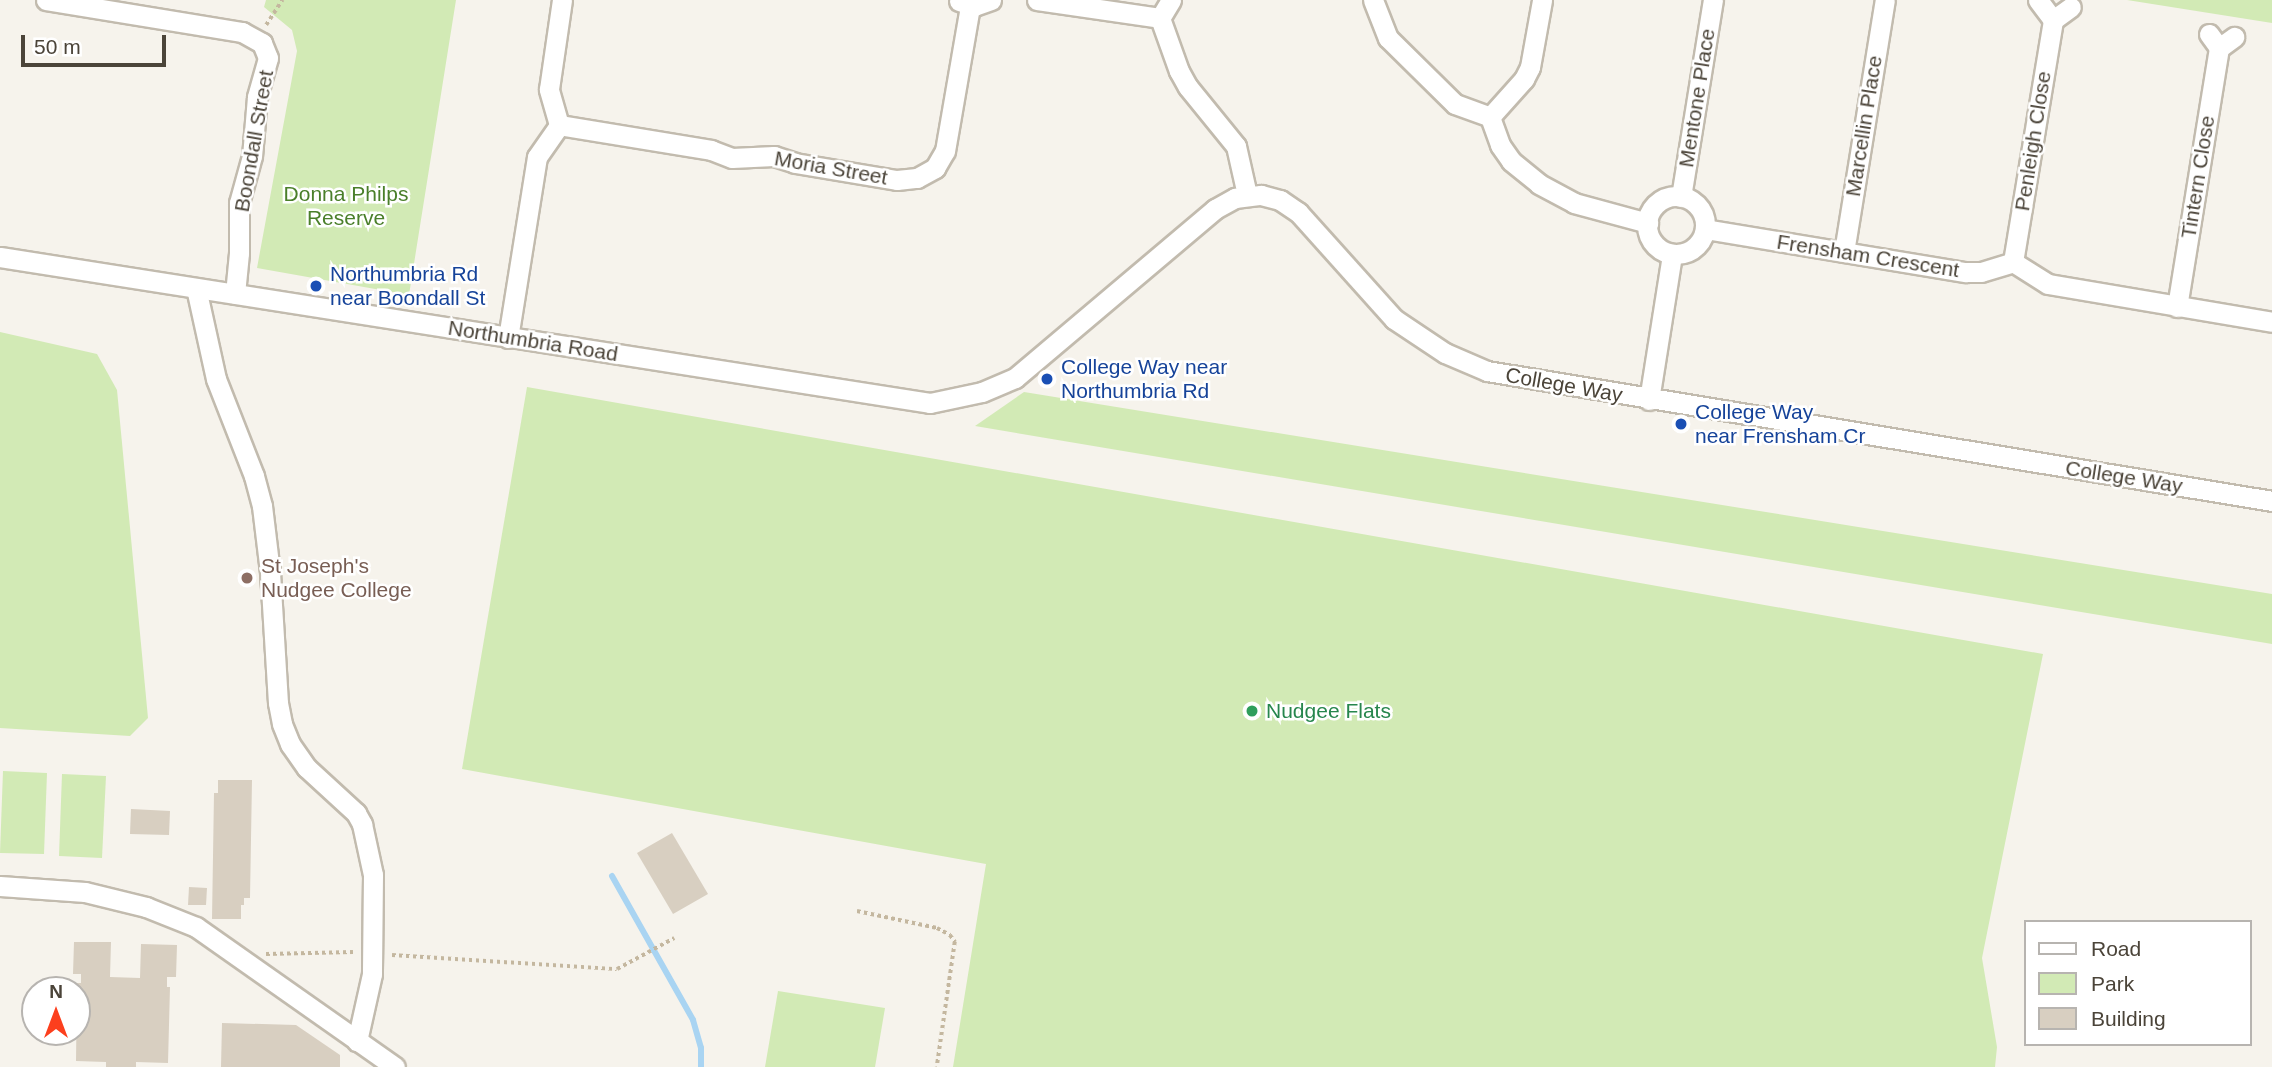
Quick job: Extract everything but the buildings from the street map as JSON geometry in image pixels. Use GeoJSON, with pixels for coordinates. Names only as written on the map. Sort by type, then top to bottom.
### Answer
{"type":"FeatureCollection","features":[{"type":"Feature","properties":{"kind":"street","name":"Boondall Street"},"geometry":{"type":"LineString","coordinates":[[46,0],[242,32],[257,38],[268,58],[257,97],[252,156],[240,195],[235,294]]}},
{"type":"Feature","properties":{"kind":"street"},"geometry":{"type":"LineString","coordinates":[[508,338],[537,157],[559,125],[550,80],[562,0]]}},
{"type":"Feature","properties":{"kind":"street"},"geometry":{"type":"LineString","coordinates":[[964,3],[991,0]]}},
{"type":"Feature","properties":{"kind":"street"},"geometry":{"type":"LineString","coordinates":[[1037,0],[1160,18]]}},
{"type":"Feature","properties":{"kind":"street"},"geometry":{"type":"LineString","coordinates":[[1160,18],[1171,0]]}},
{"type":"Feature","properties":{"kind":"street"},"geometry":{"type":"LineString","coordinates":[[1373,0],[1381,25],[1399,51],[1455,104],[1490,117],[1504,153],[1539,184],[1574,203],[1648,223]]}},
{"type":"Feature","properties":{"kind":"street"},"geometry":{"type":"LineString","coordinates":[[1490,117],[1524,79],[1530,67],[1542,0]]}},
{"type":"Feature","properties":{"kind":"street","name":"Mentone Place"},"geometry":{"type":"LineString","coordinates":[[1681,197],[1713,0]]}},
{"type":"Feature","properties":{"kind":"street","name":"Marcellin Place"},"geometry":{"type":"LineString","coordinates":[[1844,252],[1885,0]]}},
{"type":"Feature","properties":{"kind":"street"},"geometry":{"type":"LineString","coordinates":[[2038,0],[2053,20],[2071,6]]}},
{"type":"Feature","properties":{"kind":"street","name":"Moria Street"},"geometry":{"type":"LineString","coordinates":[[559,125],[711,150],[732,158],[774,156],[795,163],[897,180],[917,178],[935,168],[945,150],[964,3]]}},
{"type":"Feature","properties":{"kind":"street"},"geometry":{"type":"LineString","coordinates":[[1160,18],[1183,80],[1236,146],[1247,195]]}},
{"type":"Feature","properties":{"kind":"street","name":"Penleigh Close"},"geometry":{"type":"LineString","coordinates":[[2013,262],[2053,20]]}},
{"type":"Feature","properties":{"kind":"street","name":"Tintern Close"},"geometry":{"type":"LineString","coordinates":[[2177,307],[2221,39]]}},
{"type":"Feature","properties":{"kind":"street","name":"Northumbria Road"},"geometry":{"type":"LineString","coordinates":[[0,257],[912,402],[947,401],[982,392],[1028,368],[1215,209],[1228,201],[1247,195]]}},
{"type":"Feature","properties":{"kind":"street","name":"College Way"},"geometry":{"type":"LineString","coordinates":[[1247,195],[1280,200],[1298,212],[1394,319],[1445,353],[1488,371],[1649,400],[2272,501]]}},
{"type":"Feature","properties":{"kind":"street"},"geometry":{"type":"LineString","coordinates":[[1681,197],[1697,205],[1702,212],[1705,229],[1702,238],[1690,251],[1672,254],[1657,246],[1648,232],[1648,223],[1650,214],[1663,200],[1681,197]]}},
{"type":"Feature","properties":{"kind":"street","name":"Frensham Crescent"},"geometry":{"type":"LineString","coordinates":[[1705,229],[1973,273],[2013,262]]}},
{"type":"Feature","properties":{"kind":"street"},"geometry":{"type":"LineString","coordinates":[[1649,400],[1672,254]]}},
{"type":"Feature","properties":{"kind":"street"},"geometry":{"type":"LineString","coordinates":[[2013,262],[2048,284],[2272,322]]}},
{"type":"Feature","properties":{"kind":"street"},"geometry":{"type":"LineString","coordinates":[[196,288],[216,379],[254,476],[261,506],[271,572],[278,703],[282,724],[290,744],[307,768],[346,801],[362,824],[373,876],[372,974],[357,1041]]}},
{"type":"Feature","properties":{"kind":"street"},"geometry":{"type":"LineString","coordinates":[[0,886],[85,892],[146,907],[196,926],[394,1067]]}},
{"type":"Feature","properties":{"kind":"path"},"geometry":{"type":"LineString","coordinates":[[257,38],[282,0]]}},
{"type":"Feature","properties":{"kind":"path"},"geometry":{"type":"LineString","coordinates":[[857,911],[937,928],[950,934],[956,942],[937,1067]]}},
{"type":"Feature","properties":{"kind":"path"},"geometry":{"type":"LineString","coordinates":[[240,957],[334,950],[617,970],[674,939]]}},
{"type":"Feature","properties":{"kind":"green space","name":"Donna Philps Reserve"},"geometry":{"type":"Polygon","coordinates":[[[266,0],[456,0],[409,295],[257,268],[297,51],[292,30],[264,7],[266,0]]]}},
{"type":"Feature","properties":{"kind":"green space"},"geometry":{"type":"Polygon","coordinates":[[[2127,0],[2272,0],[2272,23],[2127,0]]]}},
{"type":"Feature","properties":{"kind":"green space"},"geometry":{"type":"Polygon","coordinates":[[[0,332],[97,354],[117,390],[148,718],[130,736],[0,728],[0,332]]]}},
{"type":"Feature","properties":{"kind":"green space","name":"Nudgee Flats"},"geometry":{"type":"Polygon","coordinates":[[[527,387],[2043,654],[1982,958],[1997,1047],[1995,1067],[953,1067],[986,864],[462,769],[527,387]]]}},
{"type":"Feature","properties":{"kind":"green space"},"geometry":{"type":"Polygon","coordinates":[[[1024,392],[2272,594],[2272,644],[975,426],[1024,392]]]}},
{"type":"Feature","properties":{"kind":"green space"},"geometry":{"type":"Polygon","coordinates":[[[3,771],[47,773],[44,854],[0,853],[3,771]]]}},
{"type":"Feature","properties":{"kind":"green space"},"geometry":{"type":"Polygon","coordinates":[[[62,774],[106,776],[102,858],[59,856],[62,774]]]}},
{"type":"Feature","properties":{"kind":"green space"},"geometry":{"type":"Polygon","coordinates":[[[778,991],[885,1008],[875,1067],[765,1067],[778,991]]]}},
{"type":"Feature","properties":{"kind":"waterway"},"geometry":{"type":"LineString","coordinates":[[612,876],[693,1020],[701,1048],[701,1067]]}},
{"type":"Feature","properties":{"kind":"place","name":"Northumbria Rd near Boondall St"},"geometry":{"type":"Point","coordinates":[316,286]}},
{"type":"Feature","properties":{"kind":"place","name":"College Way near Northumbria Rd"},"geometry":{"type":"Point","coordinates":[1047,379]}},
{"type":"Feature","properties":{"kind":"place","name":"College Way near Frensham Cr"},"geometry":{"type":"Point","coordinates":[1681,424]}},
{"type":"Feature","properties":{"kind":"place","name":"St Joseph's Nudgee College"},"geometry":{"type":"Point","coordinates":[247,578]}},
{"type":"Feature","properties":{"kind":"place","name":"Nudgee Flats"},"geometry":{"type":"Point","coordinates":[1252,711]}}]}
